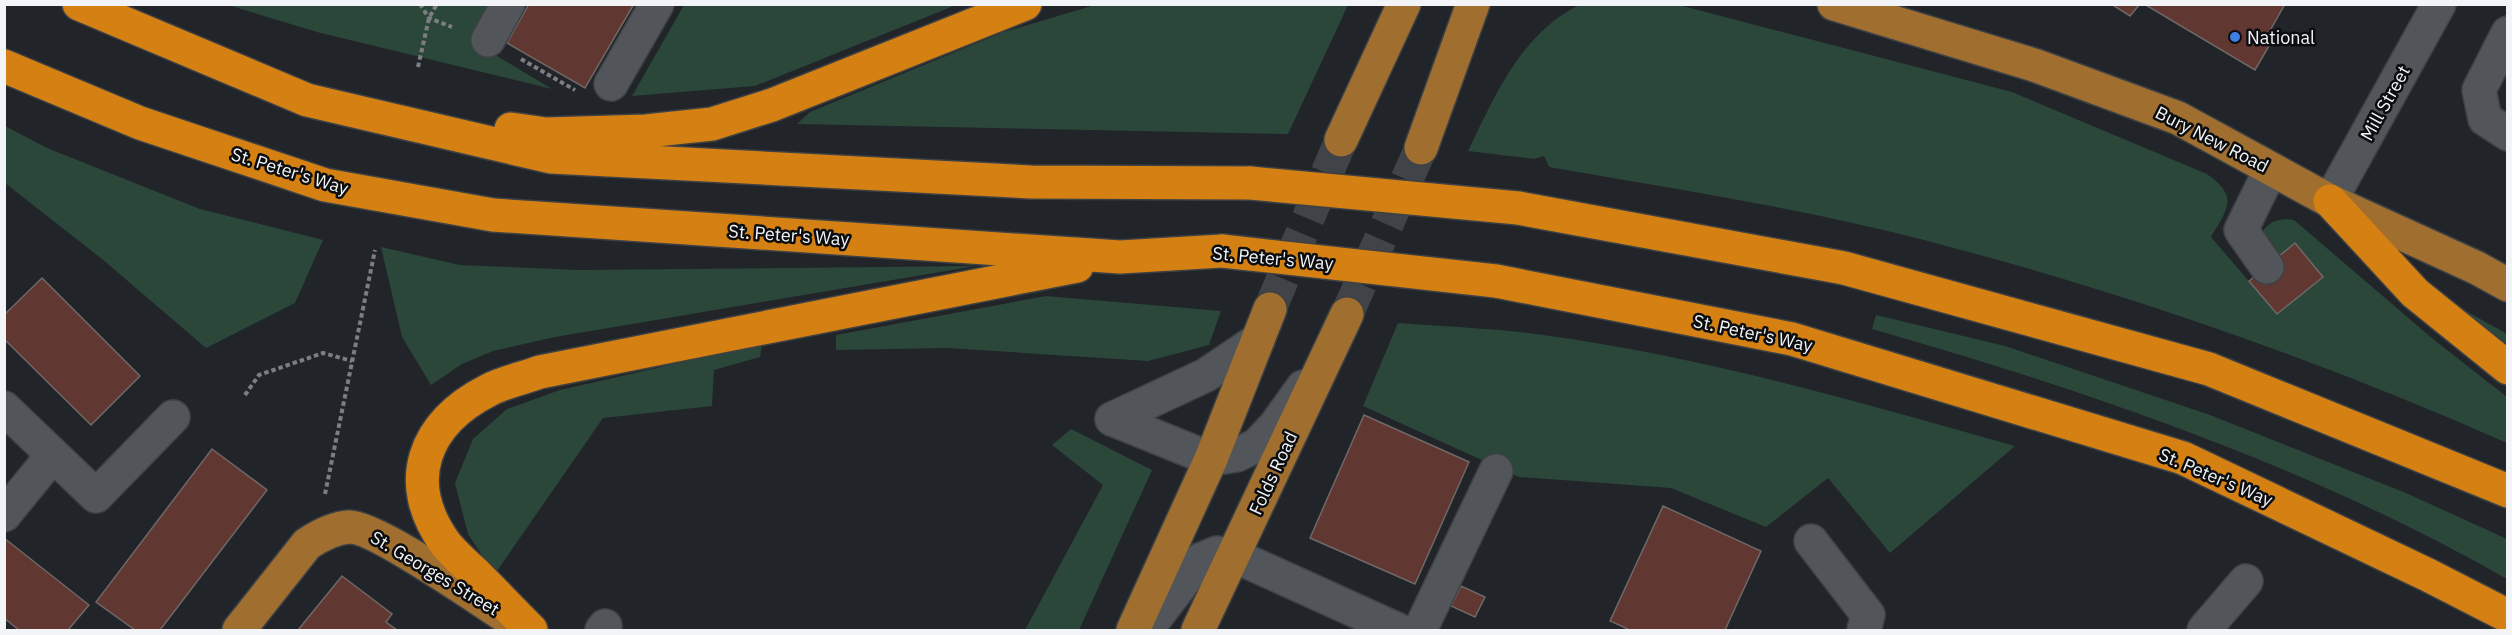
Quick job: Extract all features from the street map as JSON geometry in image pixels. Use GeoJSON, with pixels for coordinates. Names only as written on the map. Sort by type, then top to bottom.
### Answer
{"type":"FeatureCollection","features":[{"type":"Feature","properties":{"kind":"highway"},"geometry":{"type":"LineString","coordinates":[[79,4],[307,100],[551,157],[1031,182],[1250,183],[1518,208],[1844,268],[2209,369],[2508,491]]}},
{"type":"Feature","properties":{"kind":"highway"},"geometry":{"type":"LineString","coordinates":[[307,100],[546,134],[646,131],[712,124],[791,98],[1025,4]]}},
{"type":"Feature","properties":{"kind":"highway","name":"St. Peter's Way"},"geometry":{"type":"LineString","coordinates":[[4,66],[140,123],[325,185],[493,215],[1120,257],[1222,251],[1496,281],[1792,339],[2183,458],[2428,574],[2508,616]]}},
{"type":"Feature","properties":{"kind":"highway"},"geometry":{"type":"LineString","coordinates":[[2330,201],[2415,293],[2508,368]]}},
{"type":"Feature","properties":{"kind":"highway"},"geometry":{"type":"LineString","coordinates":[[530,630],[446,543],[430,517],[420,476],[427,448],[446,422],[466,403],[491,388],[540,372],[1120,257]]}},
{"type":"Feature","properties":{"kind":"main road"},"geometry":{"type":"LineString","coordinates":[[1341,140],[1404,4]]}},
{"type":"Feature","properties":{"kind":"main road"},"geometry":{"type":"LineString","coordinates":[[1812,4],[1866,16]]}},
{"type":"Feature","properties":{"kind":"main road","name":"Bury New Road"},"geometry":{"type":"LineString","coordinates":[[1834,4],[1866,16],[2034,65],[2178,118],[2330,201],[2477,268],[2508,285]]}},
{"type":"Feature","properties":{"kind":"main road"},"geometry":{"type":"LineString","coordinates":[[1421,148],[1476,7]]}},
{"type":"Feature","properties":{"kind":"main road"},"geometry":{"type":"LineString","coordinates":[[1133,630],[1210,459],[1270,309]]}},
{"type":"Feature","properties":{"kind":"main road","name":"Folds Road"},"geometry":{"type":"LineString","coordinates":[[1198,630],[1347,314]]}},
{"type":"Feature","properties":{"kind":"main road","name":"St. Georges Street"},"geometry":{"type":"LineString","coordinates":[[239,630],[307,544],[321,534],[350,527],[364,530],[390,543],[530,630]]}},
{"type":"Feature","properties":{"kind":"street"},"geometry":{"type":"LineString","coordinates":[[488,40],[508,4]]}},
{"type":"Feature","properties":{"kind":"street"},"geometry":{"type":"LineString","coordinates":[[611,84],[657,4]]}},
{"type":"Feature","properties":{"kind":"street","name":"Mill Street"},"geometry":{"type":"LineString","coordinates":[[2330,201],[2439,4]]}},
{"type":"Feature","properties":{"kind":"street"},"geometry":{"type":"LineString","coordinates":[[2508,33],[2479,90],[2485,119],[2508,134]]}},
{"type":"Feature","properties":{"kind":"street"},"geometry":{"type":"LineString","coordinates":[[2267,267],[2241,230],[2271,169]]}},
{"type":"Feature","properties":{"kind":"street"},"geometry":{"type":"LineString","coordinates":[[1258,340],[1197,380],[1112,419],[1210,459],[1237,455],[1257,445],[1275,426],[1332,347]]}},
{"type":"Feature","properties":{"kind":"street"},"geometry":{"type":"LineString","coordinates":[[4,408],[96,496],[173,417]]}},
{"type":"Feature","properties":{"kind":"street"},"geometry":{"type":"LineString","coordinates":[[4,515],[53,454]]}},
{"type":"Feature","properties":{"kind":"street"},"geometry":{"type":"LineString","coordinates":[[1420,630],[1496,471]]}},
{"type":"Feature","properties":{"kind":"street"},"geometry":{"type":"LineString","coordinates":[[1811,541],[1868,615],[1864,630]]}},
{"type":"Feature","properties":{"kind":"street"},"geometry":{"type":"LineString","coordinates":[[1146,630],[1200,560],[1217,553],[1234,556],[1398,630]]}},
{"type":"Feature","properties":{"kind":"street"},"geometry":{"type":"LineString","coordinates":[[2204,630],[2246,581]]}},
{"type":"Feature","properties":{"kind":"path"},"geometry":{"type":"LineString","coordinates":[[420,4],[429,18]]}},
{"type":"Feature","properties":{"kind":"path"},"geometry":{"type":"LineString","coordinates":[[417,67],[429,18],[437,4]]}},
{"type":"Feature","properties":{"kind":"path"},"geometry":{"type":"LineString","coordinates":[[336,530],[325,497],[375,250]]}},
{"type":"Feature","properties":{"kind":"path"},"geometry":{"type":"LineString","coordinates":[[245,395],[259,375],[323,353],[352,361]]}},
{"type":"Feature","properties":{"kind":"green space"},"geometry":{"type":"Polygon","coordinates":[[[228,5],[500,5],[477,44],[552,89],[317,32],[228,5]]]}},
{"type":"Feature","properties":{"kind":"green space"},"geometry":{"type":"Polygon","coordinates":[[[684,5],[956,5],[755,86],[632,96],[684,5]]]}},
{"type":"Feature","properties":{"kind":"green space"},"geometry":{"type":"Polygon","coordinates":[[[1095,5],[1348,5],[1288,134],[797,124],[810,112],[1004,32],[1095,5]]]}},
{"type":"Feature","properties":{"kind":"green space"},"geometry":{"type":"Polygon","coordinates":[[[1579,5],[1679,5],[2012,92],[2207,174],[2224,189],[2227,196],[2226,210],[2211,237],[2277,314],[2322,277],[2295,243],[2277,258],[2262,232],[2276,221],[2294,220],[2433,339],[2507,397],[2507,443],[2293,356],[2147,305],[1999,260],[1831,218],[1549,167],[1544,156],[1534,159],[1468,151],[1500,88],[1526,49],[1559,17],[1579,5]]]}},
{"type":"Feature","properties":{"kind":"green space"},"geometry":{"type":"Polygon","coordinates":[[[5,126],[47,148],[200,209],[323,240],[295,303],[206,348],[102,259],[5,183],[5,126]]]}},
{"type":"Feature","properties":{"kind":"green space"},"geometry":{"type":"Polygon","coordinates":[[[381,247],[460,265],[578,270],[976,266],[555,337],[493,351],[462,364],[431,385],[402,337],[381,247]]]}},
{"type":"Feature","properties":{"kind":"green space"},"geometry":{"type":"Polygon","coordinates":[[[2425,288],[2507,334],[2507,360],[2425,288]]]}},
{"type":"Feature","properties":{"kind":"green space"},"geometry":{"type":"Polygon","coordinates":[[[1046,296],[1221,311],[1209,345],[1148,361],[948,348],[836,350],[836,335],[1046,296]]]}},
{"type":"Feature","properties":{"kind":"green space"},"geometry":{"type":"Polygon","coordinates":[[[1876,315],[2005,346],[2210,415],[2406,493],[2507,539],[2507,579],[2356,501],[2277,467],[2197,435],[2035,378],[1872,329],[1876,315]]]}},
{"type":"Feature","properties":{"kind":"green space"},"geometry":{"type":"Polygon","coordinates":[[[1398,323],[1525,333],[1663,355],[1781,382],[2015,446],[1890,553],[1828,478],[1766,527],[1671,488],[1519,477],[1363,406],[1398,323]]]}},
{"type":"Feature","properties":{"kind":"green space"},"geometry":{"type":"Polygon","coordinates":[[[762,344],[760,357],[714,370],[712,406],[603,418],[497,571],[484,558],[468,534],[455,483],[473,439],[507,409],[560,390],[762,344]]]}},
{"type":"Feature","properties":{"kind":"green space"},"geometry":{"type":"Polygon","coordinates":[[[1071,429],[1152,470],[1079,630],[1025,630],[1103,485],[1052,445],[1071,429]]]}},
{"type":"Feature","properties":{"kind":"building"},"geometry":{"type":"Polygon","coordinates":[[[529,4],[634,4],[585,88],[507,43],[529,4]]]}},
{"type":"Feature","properties":{"kind":"building"},"geometry":{"type":"Polygon","coordinates":[[[2111,4],[2140,4],[2130,16],[2111,4]]]}},
{"type":"Feature","properties":{"kind":"building","name":"National"},"geometry":{"type":"Polygon","coordinates":[[[2144,4],[2285,4],[2267,36],[2273,39],[2255,70],[2144,4]]]}},
{"type":"Feature","properties":{"kind":"building"},"geometry":{"type":"Polygon","coordinates":[[[2295,243],[2323,277],[2277,314],[2249,281],[2295,243]]]}},
{"type":"Feature","properties":{"kind":"building"},"geometry":{"type":"Polygon","coordinates":[[[42,278],[140,376],[91,425],[4,339],[4,315],[42,278]]]}},
{"type":"Feature","properties":{"kind":"building"},"geometry":{"type":"Polygon","coordinates":[[[1364,415],[1469,462],[1415,584],[1310,538],[1364,415]]]}},
{"type":"Feature","properties":{"kind":"building"},"geometry":{"type":"Polygon","coordinates":[[[212,449],[267,490],[160,630],[135,630],[96,602],[212,449]]]}},
{"type":"Feature","properties":{"kind":"building"},"geometry":{"type":"Polygon","coordinates":[[[1663,506],[1761,551],[1725,630],[1630,630],[1610,621],[1663,506]]]}},
{"type":"Feature","properties":{"kind":"building"},"geometry":{"type":"Polygon","coordinates":[[[4,538],[89,605],[68,630],[19,630],[4,618],[4,538]]]}},
{"type":"Feature","properties":{"kind":"building"},"geometry":{"type":"Polygon","coordinates":[[[342,576],[392,614],[386,622],[397,630],[298,630],[342,576]]]}},
{"type":"Feature","properties":{"kind":"building"},"geometry":{"type":"Polygon","coordinates":[[[1461,586],[1485,597],[1475,617],[1451,606],[1461,586]]]}},
{"type":"Feature","properties":{"kind":"tunnel"},"geometry":{"type":"LineString","coordinates":[[1270,309],[1341,140]]}},
{"type":"Feature","properties":{"kind":"tunnel"},"geometry":{"type":"LineString","coordinates":[[1347,314],[1421,148]]}},
{"type":"Feature","properties":{"kind":"place","name":"National"},"geometry":{"type":"Point","coordinates":[2235,37]}}]}
